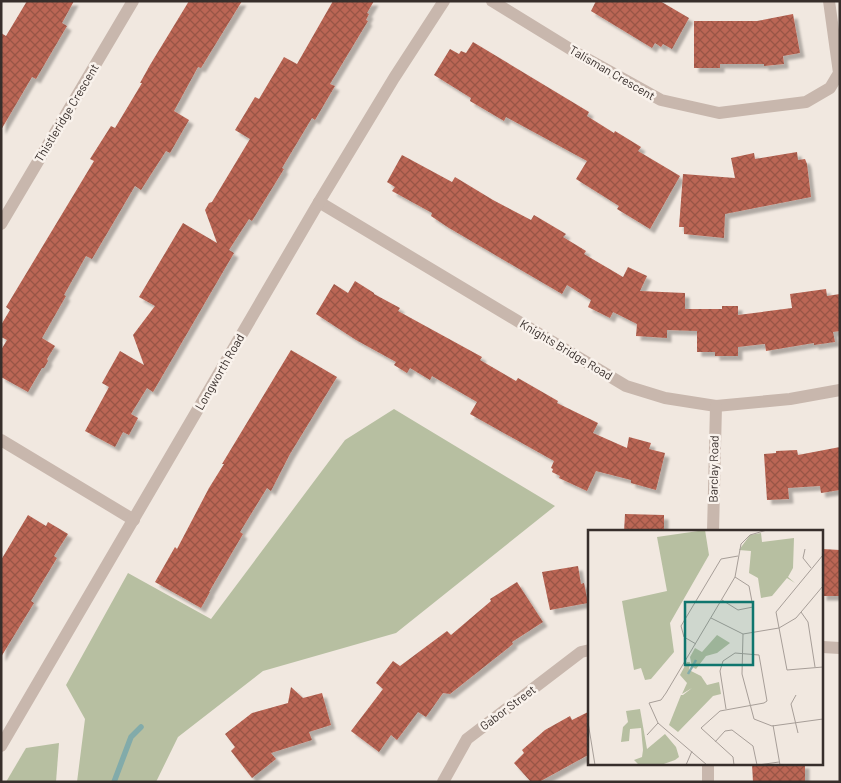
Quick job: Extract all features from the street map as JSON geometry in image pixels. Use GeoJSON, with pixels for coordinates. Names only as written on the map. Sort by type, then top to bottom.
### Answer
{"type":"FeatureCollection","features":[{"type":"Feature","properties":{"kind":"street","name":"Thistleridge Crescent"},"geometry":{"type":"LineString","coordinates":[[1,224],[133,1]]}},
{"type":"Feature","properties":{"kind":"street","name":"Longworth Road"},"geometry":{"type":"LineString","coordinates":[[1,746],[319,202],[394,78],[444,1]]}},
{"type":"Feature","properties":{"kind":"street","name":"Talisman Crescent"},"geometry":{"type":"LineString","coordinates":[[492,1],[661,100],[719,113],[806,102],[830,88],[839,72],[829,1]]}},
{"type":"Feature","properties":{"kind":"street","name":"Knights Bridge Road"},"geometry":{"type":"LineString","coordinates":[[319,202],[626,386],[665,398],[716,406],[790,399],[840,390]]}},
{"type":"Feature","properties":{"kind":"street","name":"Barclay Road"},"geometry":{"type":"LineString","coordinates":[[713,530],[716,406]]}},
{"type":"Feature","properties":{"kind":"street"},"geometry":{"type":"LineString","coordinates":[[1,440],[134,520]]}},
{"type":"Feature","properties":{"kind":"street"},"geometry":{"type":"LineString","coordinates":[[824,647],[840,648]]}},
{"type":"Feature","properties":{"kind":"street","name":"Gabor Street"},"geometry":{"type":"LineString","coordinates":[[443,782],[466,739],[581,652],[588,650]]}},
{"type":"Feature","properties":{"kind":"street"},"geometry":{"type":"LineString","coordinates":[[708,766],[708,782]]}},
{"type":"Feature","properties":{"kind":"green space"},"geometry":{"type":"Polygon","coordinates":[[[394,409],[555,506],[396,633],[263,671],[178,737],[156,782],[77,782],[85,719],[66,685],[128,573],[211,619],[345,440],[394,409]]]}},
{"type":"Feature","properties":{"kind":"green space"},"geometry":{"type":"Polygon","coordinates":[[[59,743],[56,782],[6,782],[26,748],[59,743]]]}},
{"type":"Feature","properties":{"kind":"building"},"geometry":{"type":"Polygon","coordinates":[[[27,1],[74,1],[62,23],[67,26],[36,79],[32,77],[1,130],[1,33],[6,36],[27,1]]]}},
{"type":"Feature","properties":{"kind":"building"},"geometry":{"type":"Polygon","coordinates":[[[189,1],[242,1],[201,68],[198,67],[174,111],[189,120],[170,153],[166,151],[141,190],[135,186],[92,259],[86,256],[64,295],[66,296],[42,338],[55,346],[44,368],[42,368],[28,392],[1,377],[1,350],[7,340],[1,337],[1,325],[10,310],[6,307],[94,161],[90,159],[111,126],[115,128],[189,1]]]}},
{"type":"Feature","properties":{"kind":"building"},"geometry":{"type":"Polygon","coordinates":[[[333,1],[374,1],[367,13],[369,14],[366,20],[368,21],[330,84],[335,86],[315,120],[312,118],[252,221],[249,219],[229,250],[234,253],[153,392],[147,388],[131,414],[138,418],[129,435],[123,432],[115,447],[85,431],[109,387],[102,383],[120,351],[144,365],[133,335],[155,306],[139,297],[183,223],[217,243],[205,210],[209,203],[212,202],[250,139],[235,130],[255,97],[259,99],[284,57],[297,64],[333,1]]]}},
{"type":"Feature","properties":{"kind":"building"},"geometry":{"type":"Polygon","coordinates":[[[596,1],[660,1],[689,18],[672,49],[663,44],[661,47],[655,43],[652,48],[591,11],[596,1]]]}},
{"type":"Feature","properties":{"kind":"building"},"geometry":{"type":"Polygon","coordinates":[[[793,14],[800,53],[783,56],[784,64],[764,66],[764,64],[720,64],[720,68],[694,68],[694,21],[757,21],[793,14]]]}},
{"type":"Feature","properties":{"kind":"building"},"geometry":{"type":"Polygon","coordinates":[[[473,42],[589,112],[587,116],[641,147],[638,151],[680,176],[650,229],[617,209],[619,206],[576,179],[587,161],[506,117],[504,121],[470,101],[471,98],[434,75],[450,49],[459,54],[461,51],[466,53],[473,42]]]}},
{"type":"Feature","properties":{"kind":"building"},"geometry":{"type":"Polygon","coordinates":[[[797,152],[798,160],[805,159],[807,164],[811,197],[725,214],[724,238],[684,234],[684,227],[679,227],[683,174],[735,178],[731,158],[754,153],[755,159],[797,152]]]}},
{"type":"Feature","properties":{"kind":"building"},"geometry":{"type":"Polygon","coordinates":[[[402,155],[452,182],[455,177],[531,220],[534,215],[566,234],[563,237],[586,251],[584,254],[623,277],[628,267],[647,276],[640,291],[685,293],[685,309],[722,309],[722,306],[738,306],[738,315],[792,308],[790,294],[826,289],[827,296],[840,294],[840,331],[833,332],[835,342],[814,345],[814,343],[766,351],[765,344],[738,347],[738,356],[715,356],[715,352],[697,352],[697,331],[667,330],[667,338],[636,336],[637,324],[613,312],[610,318],[588,307],[591,300],[567,285],[562,294],[449,228],[431,216],[432,213],[392,191],[395,187],[387,182],[402,155]]]}},
{"type":"Feature","properties":{"kind":"building"},"geometry":{"type":"Polygon","coordinates":[[[355,281],[400,308],[398,311],[482,357],[480,360],[516,381],[518,378],[558,401],[557,403],[598,423],[593,433],[627,448],[629,437],[651,443],[649,449],[665,453],[656,490],[631,483],[631,480],[596,471],[587,491],[559,478],[560,476],[552,472],[553,469],[551,468],[554,461],[470,414],[477,402],[432,376],[430,380],[410,368],[407,373],[394,365],[396,362],[356,340],[316,314],[334,284],[348,293],[355,281]]]}},
{"type":"Feature","properties":{"kind":"building"},"geometry":{"type":"Polygon","coordinates":[[[291,350],[337,377],[290,454],[271,491],[267,488],[240,532],[243,534],[201,608],[155,582],[175,547],[177,549],[209,488],[224,464],[222,464],[291,350]]]}},
{"type":"Feature","properties":{"kind":"building"},"geometry":{"type":"Polygon","coordinates":[[[840,447],[840,490],[821,493],[820,486],[788,488],[789,499],[767,500],[764,454],[776,453],[776,451],[797,450],[798,455],[840,447]]]}},
{"type":"Feature","properties":{"kind":"building"},"geometry":{"type":"Polygon","coordinates":[[[625,514],[664,515],[664,530],[624,530],[625,514]]]}},
{"type":"Feature","properties":{"kind":"building"},"geometry":{"type":"Polygon","coordinates":[[[28,515],[46,526],[48,522],[68,534],[54,556],[57,558],[31,601],[34,603],[1,657],[1,560],[28,515]]]}},
{"type":"Feature","properties":{"kind":"building"},"geometry":{"type":"Polygon","coordinates":[[[824,549],[840,550],[840,596],[824,596],[824,549]]]}},
{"type":"Feature","properties":{"kind":"building"},"geometry":{"type":"Polygon","coordinates":[[[578,566],[581,584],[584,583],[588,603],[550,610],[542,572],[578,566]]]}},
{"type":"Feature","properties":{"kind":"building"},"geometry":{"type":"Polygon","coordinates":[[[517,582],[543,622],[512,642],[513,644],[450,694],[443,693],[426,717],[418,712],[397,740],[391,735],[379,752],[351,731],[383,689],[376,683],[393,661],[400,666],[447,631],[451,635],[491,601],[490,599],[517,582]]]}},
{"type":"Feature","properties":{"kind":"building"},"geometry":{"type":"Polygon","coordinates":[[[291,687],[303,698],[322,693],[331,725],[309,732],[312,740],[271,753],[276,759],[252,778],[231,751],[235,747],[225,734],[252,713],[288,703],[291,687]]]}},
{"type":"Feature","properties":{"kind":"building"},"geometry":{"type":"Polygon","coordinates":[[[588,712],[588,755],[539,782],[531,782],[514,763],[524,753],[522,750],[545,730],[570,716],[572,720],[588,712]]]}},
{"type":"Feature","properties":{"kind":"building"},"geometry":{"type":"Polygon","coordinates":[[[752,766],[805,766],[805,782],[753,782],[752,766]]]}},
{"type":"Feature","properties":{"kind":"waterway"},"geometry":{"type":"LineString","coordinates":[[114,782],[131,737],[141,727]]}}]}
